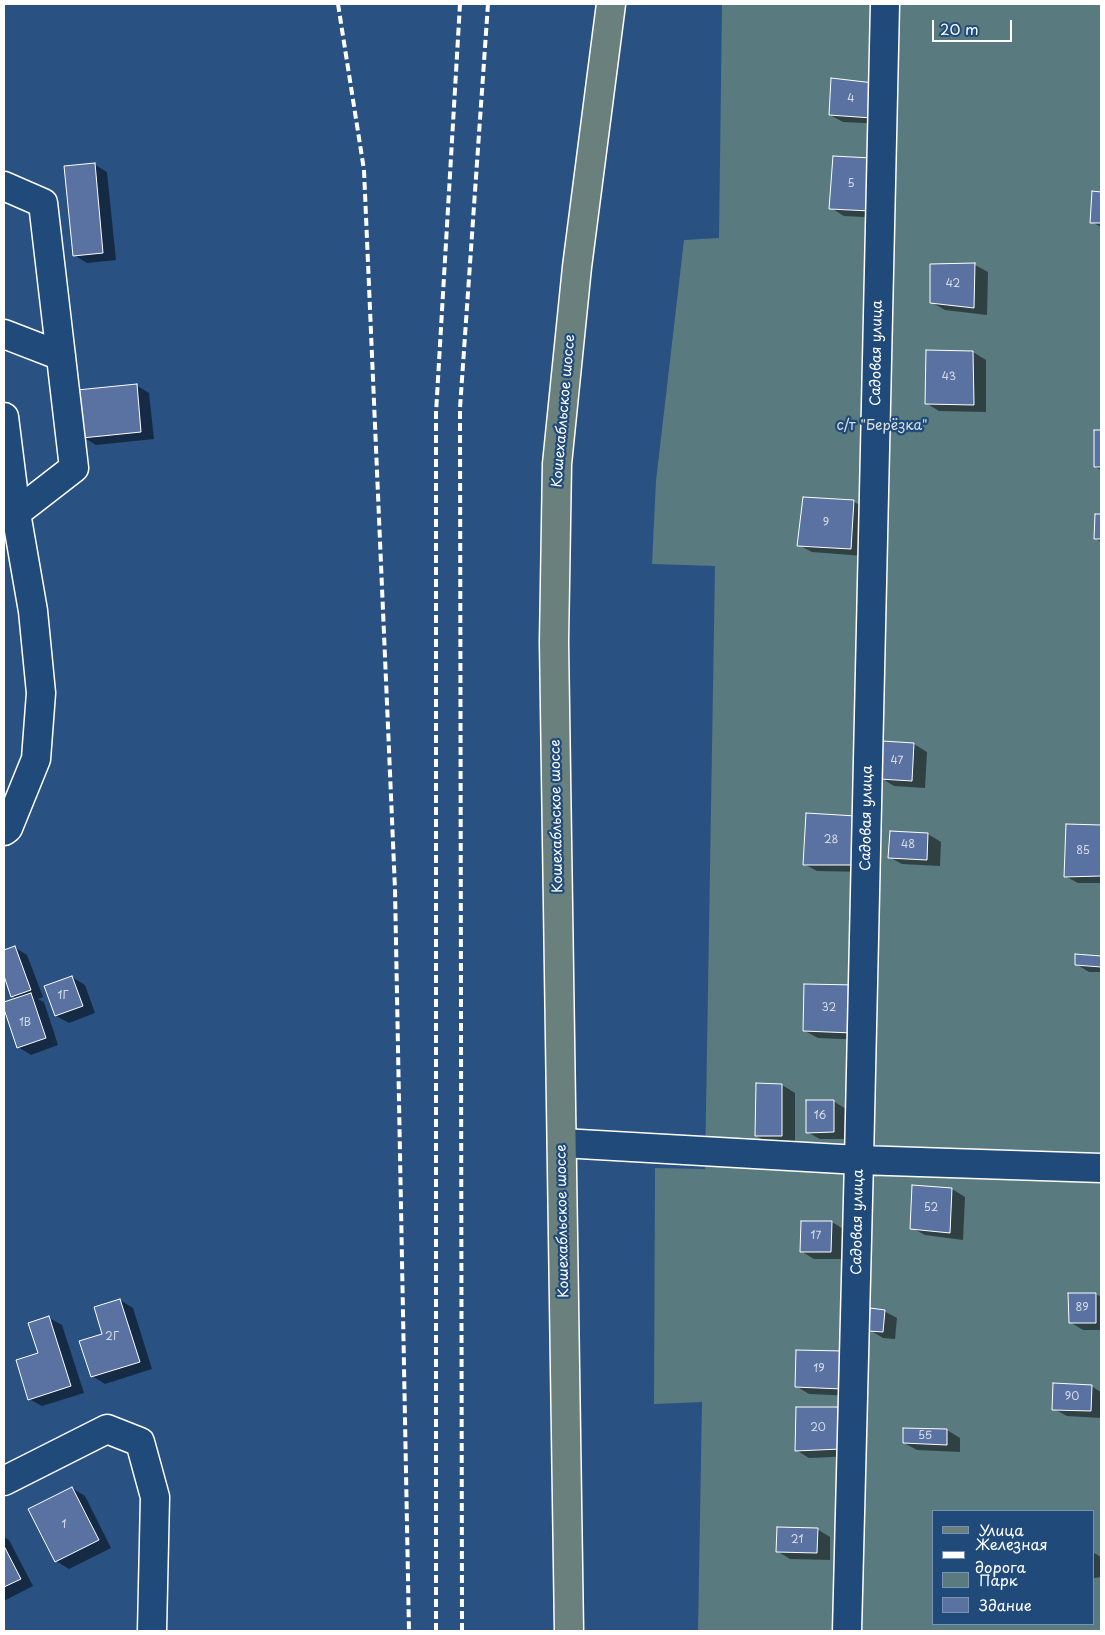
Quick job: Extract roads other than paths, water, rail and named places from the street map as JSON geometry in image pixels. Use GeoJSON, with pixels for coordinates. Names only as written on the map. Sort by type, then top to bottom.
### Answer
{"type":"FeatureCollection","features":[{"type":"Feature","properties":{"kind":"main road","name":"Кошехабльское шоссе"},"geometry":{"type":"LineString","coordinates":[[569,1631],[554,642],[557,464],[577,267],[611,4]]}},
{"type":"Feature","properties":{"kind":"street","name":"Садовая улица"},"geometry":{"type":"LineString","coordinates":[[847,1631],[885,4]]}},
{"type":"Feature","properties":{"kind":"street"},"geometry":{"type":"LineString","coordinates":[[4,186],[43,203],[74,468],[16,513]]}},
{"type":"Feature","properties":{"kind":"street"},"geometry":{"type":"LineString","coordinates":[[4,334],[61,356]]}},
{"type":"Feature","properties":{"kind":"street"},"geometry":{"type":"LineString","coordinates":[[4,417],[16,513],[33,611],[41,693],[36,759],[6,830]]}},
{"type":"Feature","properties":{"kind":"street"},"geometry":{"type":"LineString","coordinates":[[562,1143],[859,1160],[1101,1168]]}},
{"type":"Feature","properties":{"kind":"street"},"geometry":{"type":"LineString","coordinates":[[4,1481],[108,1429],[140,1442],[155,1497],[152,1631]]}},
{"type":"Feature","properties":{"kind":"railway"},"geometry":{"type":"LineString","coordinates":[[338,4],[364,170],[395,889],[409,1631]]}},
{"type":"Feature","properties":{"kind":"railway"},"geometry":{"type":"LineString","coordinates":[[436,1631],[436,413],[460,4]]}},
{"type":"Feature","properties":{"kind":"railway"},"geometry":{"type":"LineString","coordinates":[[462,1631],[460,408],[488,4]]}},
{"type":"Feature","properties":{"kind":"park label","name":"с/т \"Берёзка\""},"geometry":{"type":"Point","coordinates":[882,426]}}]}
